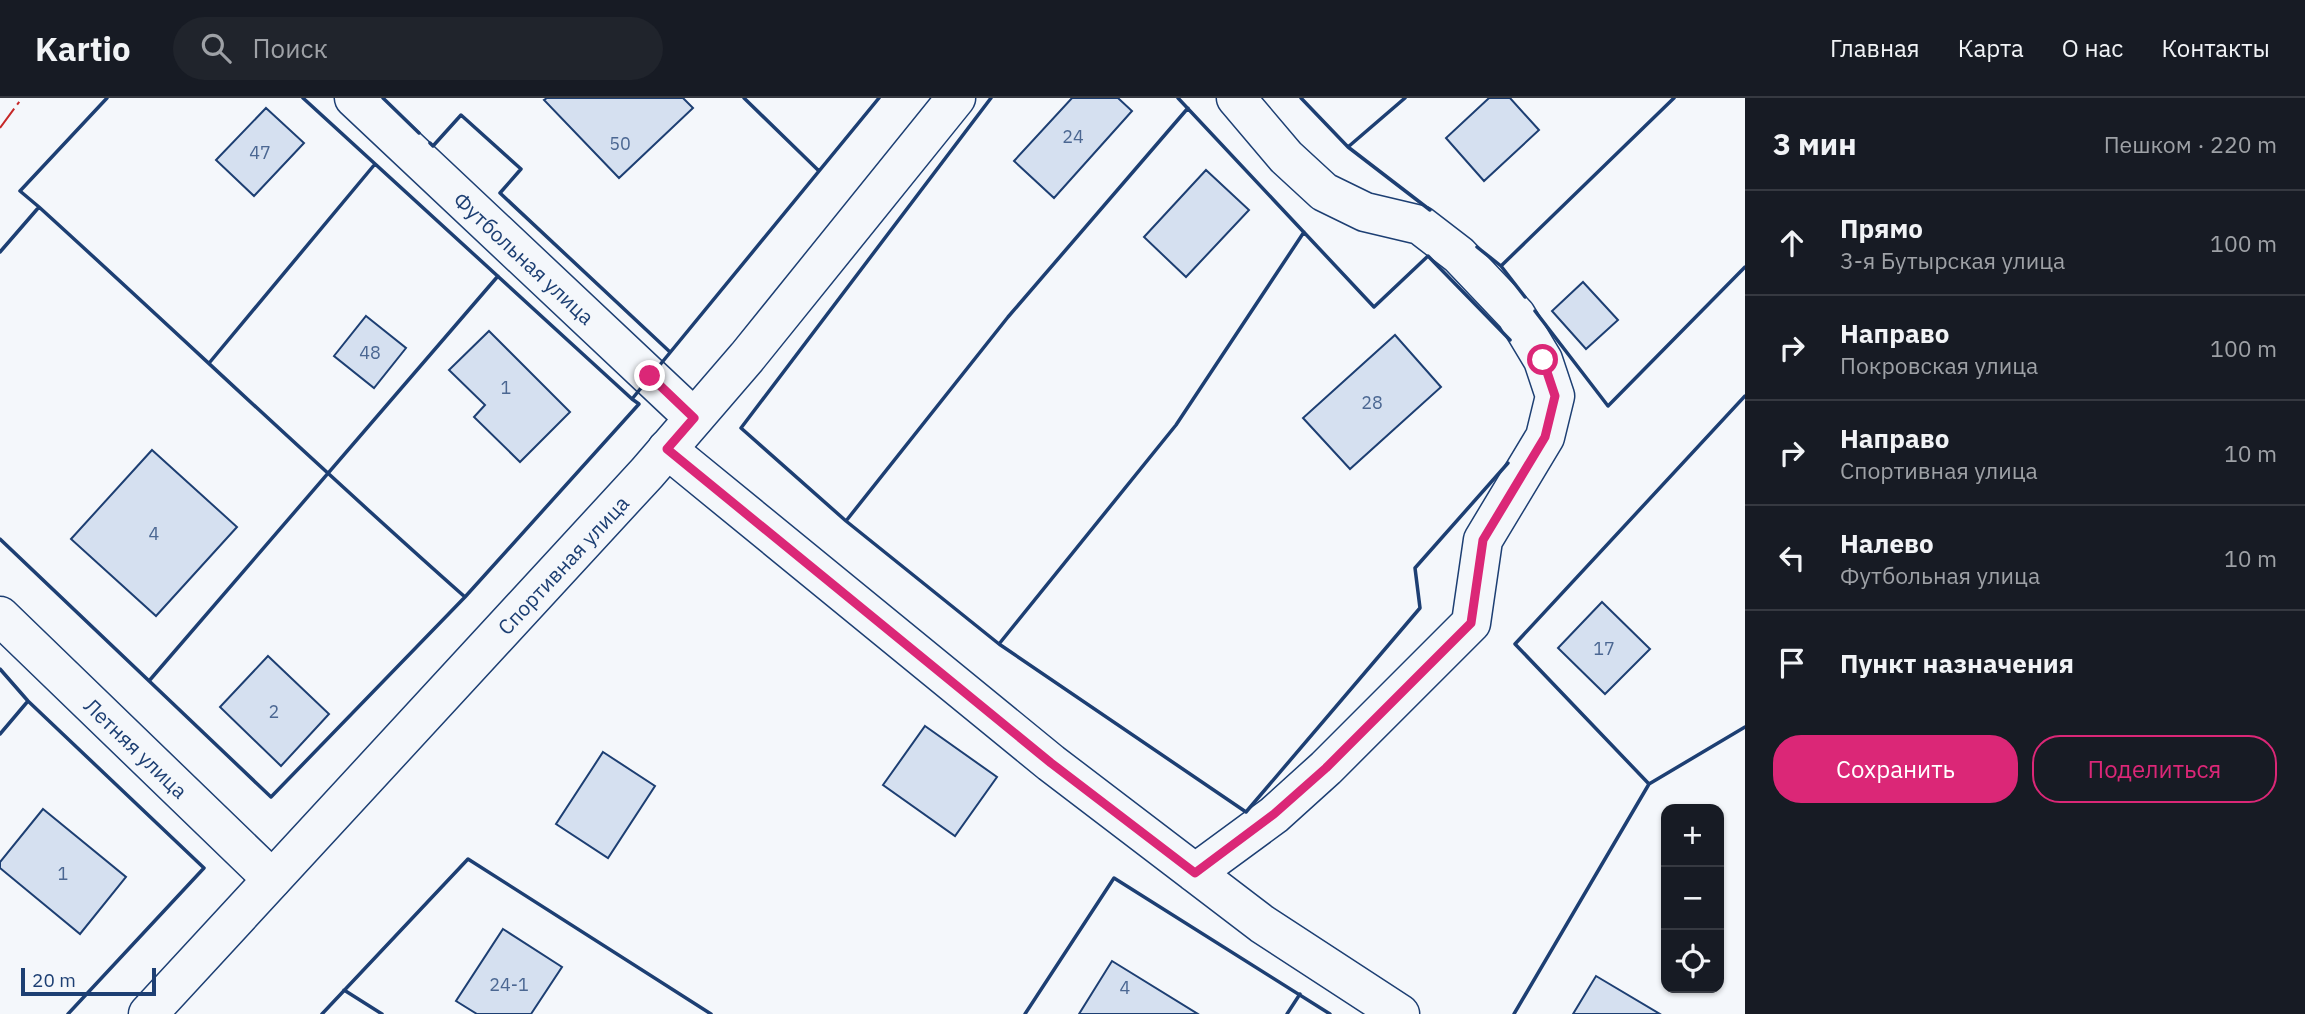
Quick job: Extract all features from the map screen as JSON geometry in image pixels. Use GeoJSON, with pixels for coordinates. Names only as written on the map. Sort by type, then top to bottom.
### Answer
{"type":"FeatureCollection","features":[{"type":"Feature","properties":{"kind":"street","name":"Футбольная улица"},"geometry":{"type":"LineString","coordinates":[[354,98],[694,418]]}},
{"type":"Feature","properties":{"kind":"street","name":"Спортивная улица"},"geometry":{"type":"LineString","coordinates":[[148,1014],[667,449],[956,98]]}},
{"type":"Feature","properties":{"kind":"street"},"geometry":{"type":"LineString","coordinates":[[1195,873],[1274,814],[1318,775],[1471,623],[1483,540],[1545,437],[1555,396],[1543,360],[1516,314],[1459,255],[1420,225],[1365,212],[1324,192],[1286,157],[1236,98]]}},
{"type":"Feature","properties":{"kind":"street"},"geometry":{"type":"LineString","coordinates":[[667,449],[1051,763],[1262,924],[1401,1014]]}},
{"type":"Feature","properties":{"kind":"street","name":"Летняя улица"},"geometry":{"type":"LineString","coordinates":[[0,616],[272,879]]}},
{"type":"Feature","properties":{"kind":"building"},"geometry":{"type":"Polygon","coordinates":[[[683,98],[693,108],[619,178],[544,100],[683,98]]]}},
{"type":"Feature","properties":{"kind":"building"},"geometry":{"type":"Polygon","coordinates":[[[1072,98],[1118,98],[1132,111],[1054,198],[1014,161],[1072,98]]]}},
{"type":"Feature","properties":{"kind":"building"},"geometry":{"type":"Polygon","coordinates":[[[1489,98],[1510,98],[1539,130],[1484,181],[1446,138],[1489,98]]]}},
{"type":"Feature","properties":{"kind":"building"},"geometry":{"type":"Polygon","coordinates":[[[266,108],[304,143],[254,196],[216,160],[266,108]]]}},
{"type":"Feature","properties":{"kind":"building"},"geometry":{"type":"Polygon","coordinates":[[[1206,170],[1249,210],[1186,277],[1144,237],[1206,170]]]}},
{"type":"Feature","properties":{"kind":"building"},"geometry":{"type":"Polygon","coordinates":[[[1583,282],[1618,320],[1586,349],[1552,311],[1583,282]]]}},
{"type":"Feature","properties":{"kind":"building"},"geometry":{"type":"Polygon","coordinates":[[[366,316],[406,348],[374,388],[334,356],[366,316]]]}},
{"type":"Feature","properties":{"kind":"building"},"geometry":{"type":"Polygon","coordinates":[[[489,331],[570,412],[520,462],[474,417],[485,405],[449,370],[489,331]]]}},
{"type":"Feature","properties":{"kind":"building"},"geometry":{"type":"Polygon","coordinates":[[[1395,335],[1441,387],[1350,469],[1303,418],[1395,335]]]}},
{"type":"Feature","properties":{"kind":"building"},"geometry":{"type":"Polygon","coordinates":[[[152,450],[237,527],[156,616],[71,539],[152,450]]]}},
{"type":"Feature","properties":{"kind":"building"},"geometry":{"type":"Polygon","coordinates":[[[1602,602],[1650,649],[1605,694],[1558,648],[1602,602]]]}},
{"type":"Feature","properties":{"kind":"building"},"geometry":{"type":"Polygon","coordinates":[[[268,656],[329,714],[281,766],[220,707],[268,656]]]}},
{"type":"Feature","properties":{"kind":"building"},"geometry":{"type":"Polygon","coordinates":[[[925,726],[997,777],[955,836],[883,785],[925,726]]]}},
{"type":"Feature","properties":{"kind":"building"},"geometry":{"type":"Polygon","coordinates":[[[603,752],[655,786],[608,858],[556,824],[603,752]]]}},
{"type":"Feature","properties":{"kind":"building"},"geometry":{"type":"Polygon","coordinates":[[[43,809],[126,877],[80,934],[0,868],[0,862],[43,809]]]}},
{"type":"Feature","properties":{"kind":"building"},"geometry":{"type":"Polygon","coordinates":[[[503,929],[562,967],[531,1014],[477,1014],[456,1001],[503,929]]]}},
{"type":"Feature","properties":{"kind":"building"},"geometry":{"type":"Polygon","coordinates":[[[1112,961],[1198,1014],[1079,1014],[1112,961]]]}},
{"type":"Feature","properties":{"kind":"building"},"geometry":{"type":"Polygon","coordinates":[[[1596,976],[1660,1014],[1573,1014],[1596,976]]]}},
{"type":"Feature","properties":{"kind":"wall"},"geometry":{"type":"LineString","coordinates":[[0,252],[39,207],[20,191],[107,98]]}},
{"type":"Feature","properties":{"kind":"wall"},"geometry":{"type":"LineString","coordinates":[[303,98],[632,399]]}},
{"type":"Feature","properties":{"kind":"wall"},"geometry":{"type":"LineString","coordinates":[[383,98],[419,133]]}},
{"type":"Feature","properties":{"kind":"wall"},"geometry":{"type":"LineString","coordinates":[[744,98],[819,171]]}},
{"type":"Feature","properties":{"kind":"wall"},"geometry":{"type":"LineString","coordinates":[[659,366],[879,98]]}},
{"type":"Feature","properties":{"kind":"wall"},"geometry":{"type":"LineString","coordinates":[[991,98],[741,428],[846,521],[999,644],[1246,812],[1420,608],[1415,568],[1508,463]]}},
{"type":"Feature","properties":{"kind":"wall"},"geometry":{"type":"LineString","coordinates":[[1178,98],[1374,307],[1428,256],[1510,340]]}},
{"type":"Feature","properties":{"kind":"wall"},"geometry":{"type":"LineString","coordinates":[[1301,98],[1348,147],[1430,210]]}},
{"type":"Feature","properties":{"kind":"wall"},"geometry":{"type":"LineString","coordinates":[[1348,147],[1405,98]]}},
{"type":"Feature","properties":{"kind":"wall"},"geometry":{"type":"LineString","coordinates":[[1501,266],[1674,98]]}},
{"type":"Feature","properties":{"kind":"wall"},"geometry":{"type":"LineString","coordinates":[[846,521],[1008,317],[1188,108]]}},
{"type":"Feature","properties":{"kind":"wall"},"geometry":{"type":"LineString","coordinates":[[430,143],[433,146],[461,115],[521,169],[500,193],[670,352]]}},
{"type":"Feature","properties":{"kind":"wall"},"geometry":{"type":"LineString","coordinates":[[210,362],[375,164]]}},
{"type":"Feature","properties":{"kind":"wall"},"geometry":{"type":"LineString","coordinates":[[39,207],[465,597]]}},
{"type":"Feature","properties":{"kind":"wall"},"geometry":{"type":"LineString","coordinates":[[999,644],[1176,425],[1304,232]]}},
{"type":"Feature","properties":{"kind":"wall"},"geometry":{"type":"LineString","coordinates":[[1477,247],[1501,266],[1525,297]]}},
{"type":"Feature","properties":{"kind":"wall"},"geometry":{"type":"LineString","coordinates":[[1535,311],[1608,406],[1745,267]]}},
{"type":"Feature","properties":{"kind":"wall"},"geometry":{"type":"LineString","coordinates":[[149,681],[498,276]]}},
{"type":"Feature","properties":{"kind":"wall"},"geometry":{"type":"LineString","coordinates":[[0,539],[271,797],[465,597],[639,404],[632,399],[641,388]]}},
{"type":"Feature","properties":{"kind":"wall"},"geometry":{"type":"LineString","coordinates":[[1514,1014],[1649,784],[1515,644],[1745,396]]}},
{"type":"Feature","properties":{"kind":"wall"},"geometry":{"type":"LineString","coordinates":[[0,669],[28,701],[204,868],[68,1014]]}},
{"type":"Feature","properties":{"kind":"wall"},"geometry":{"type":"LineString","coordinates":[[0,734],[28,701]]}},
{"type":"Feature","properties":{"kind":"wall"},"geometry":{"type":"LineString","coordinates":[[1649,784],[1745,727]]}},
{"type":"Feature","properties":{"kind":"wall"},"geometry":{"type":"LineString","coordinates":[[322,1014],[468,859],[711,1014]]}},
{"type":"Feature","properties":{"kind":"wall"},"geometry":{"type":"LineString","coordinates":[[1025,1014],[1114,878],[1330,1014]]}},
{"type":"Feature","properties":{"kind":"wall"},"geometry":{"type":"LineString","coordinates":[[344,990],[382,1014]]}},
{"type":"Feature","properties":{"kind":"wall"},"geometry":{"type":"LineString","coordinates":[[1287,1014],[1300,994]]}},
{"type":"Feature","properties":{"kind":"power"},"geometry":{"type":"LineString","coordinates":[[0,128],[22,98]]}},
{"type":"Feature","properties":{"kind":"route"},"geometry":{"type":"LineString","coordinates":[[650,376],[694,418],[667,449],[1051,763],[1195,873],[1274,814],[1326,768],[1471,623],[1483,540],[1545,437],[1555,396],[1543,360]]}}]}
